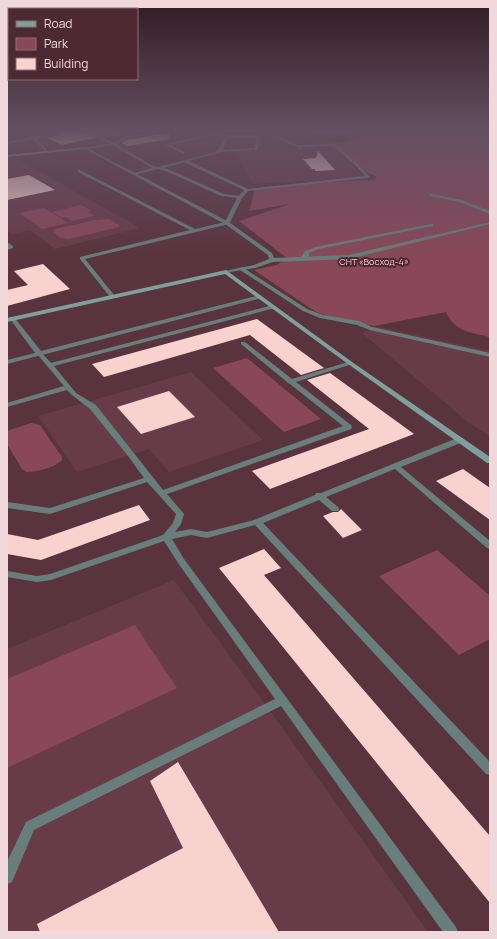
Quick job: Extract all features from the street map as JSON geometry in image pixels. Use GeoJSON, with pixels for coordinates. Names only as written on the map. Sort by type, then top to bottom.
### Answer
{"type":"FeatureCollection","features":[{"type":"Feature","properties":{"kind":"street"},"geometry":{"type":"LineString","coordinates":[[86,174],[195,231]]}},
{"type":"Feature","properties":{"kind":"street"},"geometry":{"type":"LineString","coordinates":[[135,174],[226,223],[270,254],[272,260]]}},
{"type":"Feature","properties":{"kind":"street"},"geometry":{"type":"LineString","coordinates":[[176,174],[223,195],[240,197]]}},
{"type":"Feature","properties":{"kind":"street"},"geometry":{"type":"LineString","coordinates":[[212,174],[247,190],[368,177],[365,174]]}},
{"type":"Feature","properties":{"kind":"street"},"geometry":{"type":"LineString","coordinates":[[112,296],[82,258],[226,223],[240,197],[247,190]]}},
{"type":"Feature","properties":{"kind":"street"},"geometry":{"type":"LineString","coordinates":[[432,195],[454,199],[490,213]]}},
{"type":"Feature","properties":{"kind":"street"},"geometry":{"type":"LineString","coordinates":[[166,537],[177,524],[180,514],[149,479],[131,454],[93,408],[79,398],[10,319],[242,269],[267,263],[272,260],[349,257],[490,223]]}},
{"type":"Feature","properties":{"kind":"street"},"geometry":{"type":"LineString","coordinates":[[303,259],[307,252],[318,248],[431,225]]}},
{"type":"Feature","properties":{"kind":"street"},"geometry":{"type":"LineString","coordinates":[[7,244],[11,247],[7,248]]}},
{"type":"Feature","properties":{"kind":"street"},"geometry":{"type":"LineString","coordinates":[[242,269],[305,310],[322,318],[359,323],[370,328],[490,355]]}},
{"type":"Feature","properties":{"kind":"street"},"geometry":{"type":"LineString","coordinates":[[226,272],[350,364],[490,461]]}},
{"type":"Feature","properties":{"kind":"street"},"geometry":{"type":"LineString","coordinates":[[7,362],[260,297]]}},
{"type":"Feature","properties":{"kind":"street"},"geometry":{"type":"LineString","coordinates":[[49,365],[273,307]]}},
{"type":"Feature","properties":{"kind":"street"},"geometry":{"type":"LineString","coordinates":[[163,493],[348,427],[243,343]]}},
{"type":"Feature","properties":{"kind":"street"},"geometry":{"type":"LineString","coordinates":[[290,382],[350,364]]}},
{"type":"Feature","properties":{"kind":"street"},"geometry":{"type":"LineString","coordinates":[[7,405],[69,387]]}},
{"type":"Feature","properties":{"kind":"street"},"geometry":{"type":"LineString","coordinates":[[7,574],[37,579],[51,577],[166,537],[191,532],[206,535],[257,522],[319,495],[460,440]]}},
{"type":"Feature","properties":{"kind":"street"},"geometry":{"type":"LineString","coordinates":[[396,466],[490,546]]}},
{"type":"Feature","properties":{"kind":"street"},"geometry":{"type":"LineString","coordinates":[[7,505],[50,511],[149,479]]}},
{"type":"Feature","properties":{"kind":"street"},"geometry":{"type":"LineString","coordinates":[[319,495],[335,509]]}},
{"type":"Feature","properties":{"kind":"street"},"geometry":{"type":"LineString","coordinates":[[257,522],[490,770]]}},
{"type":"Feature","properties":{"kind":"street"},"geometry":{"type":"LineString","coordinates":[[166,537],[181,561],[451,932]]}},
{"type":"Feature","properties":{"kind":"street"},"geometry":{"type":"LineString","coordinates":[[7,877],[30,826],[283,700]]}},
{"type":"Feature","properties":{"kind":"shaded area"},"geometry":{"type":"Polygon","coordinates":[[[7,174],[43,174],[140,228],[55,249],[30,230],[12,234],[7,231],[7,174]]]}},
{"type":"Feature","properties":{"kind":"shaded area"},"geometry":{"type":"Polygon","coordinates":[[[248,174],[361,174],[364,177],[253,184],[248,174]]]}},
{"type":"Feature","properties":{"kind":"shaded area"},"geometry":{"type":"Polygon","coordinates":[[[374,326],[490,351],[490,436],[469,423],[362,333],[374,326]]]}},
{"type":"Feature","properties":{"kind":"shaded area"},"geometry":{"type":"Polygon","coordinates":[[[191,372],[263,440],[169,472],[149,449],[77,472],[38,416],[191,372]]]}},
{"type":"Feature","properties":{"kind":"shaded area"},"geometry":{"type":"Polygon","coordinates":[[[174,580],[268,708],[428,932],[7,932],[7,649],[174,580]]]}},
{"type":"Feature","properties":{"kind":"green space","name":"СНТ «Восход-4»"},"geometry":{"type":"Polygon","coordinates":[[[370,174],[490,174],[490,337],[459,328],[454,324],[446,312],[374,326],[333,318],[316,312],[254,270],[276,265],[288,259],[239,221],[290,204],[249,211],[255,189],[311,183],[373,180],[377,177],[370,174]]]}},
{"type":"Feature","properties":{"kind":"green space"},"geometry":{"type":"Polygon","coordinates":[[[81,205],[92,211],[88,212],[94,216],[72,221],[66,217],[62,218],[52,212],[81,205]]]}},
{"type":"Feature","properties":{"kind":"green space"},"geometry":{"type":"Polygon","coordinates":[[[44,208],[68,223],[42,229],[19,213],[44,208]]]}},
{"type":"Feature","properties":{"kind":"green space"},"geometry":{"type":"Polygon","coordinates":[[[109,219],[119,225],[119,227],[69,239],[61,238],[53,232],[55,229],[95,220],[109,219]]]}},
{"type":"Feature","properties":{"kind":"green space"},"geometry":{"type":"Polygon","coordinates":[[[247,358],[321,419],[284,432],[213,368],[247,358]]]}},
{"type":"Feature","properties":{"kind":"green space"},"geometry":{"type":"Polygon","coordinates":[[[31,423],[40,425],[62,457],[62,460],[59,463],[45,469],[26,472],[22,469],[7,444],[7,431],[31,423]]]}},
{"type":"Feature","properties":{"kind":"green space"},"geometry":{"type":"Polygon","coordinates":[[[437,550],[490,596],[490,639],[459,655],[379,576],[437,550]]]}},
{"type":"Feature","properties":{"kind":"green space"},"geometry":{"type":"Polygon","coordinates":[[[135,625],[177,688],[7,768],[7,679],[135,625]]]}},
{"type":"Feature","properties":{"kind":"building"},"geometry":{"type":"Polygon","coordinates":[[[29,175],[55,190],[7,200],[7,179],[29,175]]]}},
{"type":"Feature","properties":{"kind":"building"},"geometry":{"type":"Polygon","coordinates":[[[43,264],[70,289],[7,306],[7,290],[28,285],[14,271],[43,264]]]}},
{"type":"Feature","properties":{"kind":"building"},"geometry":{"type":"Polygon","coordinates":[[[257,319],[324,368],[301,375],[250,335],[104,377],[92,364],[257,319]]]}},
{"type":"Feature","properties":{"kind":"building"},"geometry":{"type":"Polygon","coordinates":[[[330,373],[414,434],[270,489],[252,471],[369,429],[307,380],[330,373]]]}},
{"type":"Feature","properties":{"kind":"building"},"geometry":{"type":"Polygon","coordinates":[[[169,391],[195,417],[141,434],[117,407],[169,391]]]}},
{"type":"Feature","properties":{"kind":"building"},"geometry":{"type":"Polygon","coordinates":[[[463,469],[490,488],[490,520],[436,481],[463,469]]]}},
{"type":"Feature","properties":{"kind":"building"},"geometry":{"type":"Polygon","coordinates":[[[139,505],[150,520],[41,560],[7,554],[7,534],[38,540],[139,505]]]}},
{"type":"Feature","properties":{"kind":"building"},"geometry":{"type":"Polygon","coordinates":[[[341,509],[362,530],[343,538],[323,516],[333,512],[338,512],[341,509]]]}},
{"type":"Feature","properties":{"kind":"building"},"geometry":{"type":"Polygon","coordinates":[[[264,549],[281,568],[264,575],[490,836],[490,903],[219,568],[264,549]]]}},
{"type":"Feature","properties":{"kind":"building"},"geometry":{"type":"Polygon","coordinates":[[[178,762],[279,932],[40,932],[37,924],[183,848],[150,781],[178,762]]]}}]}
